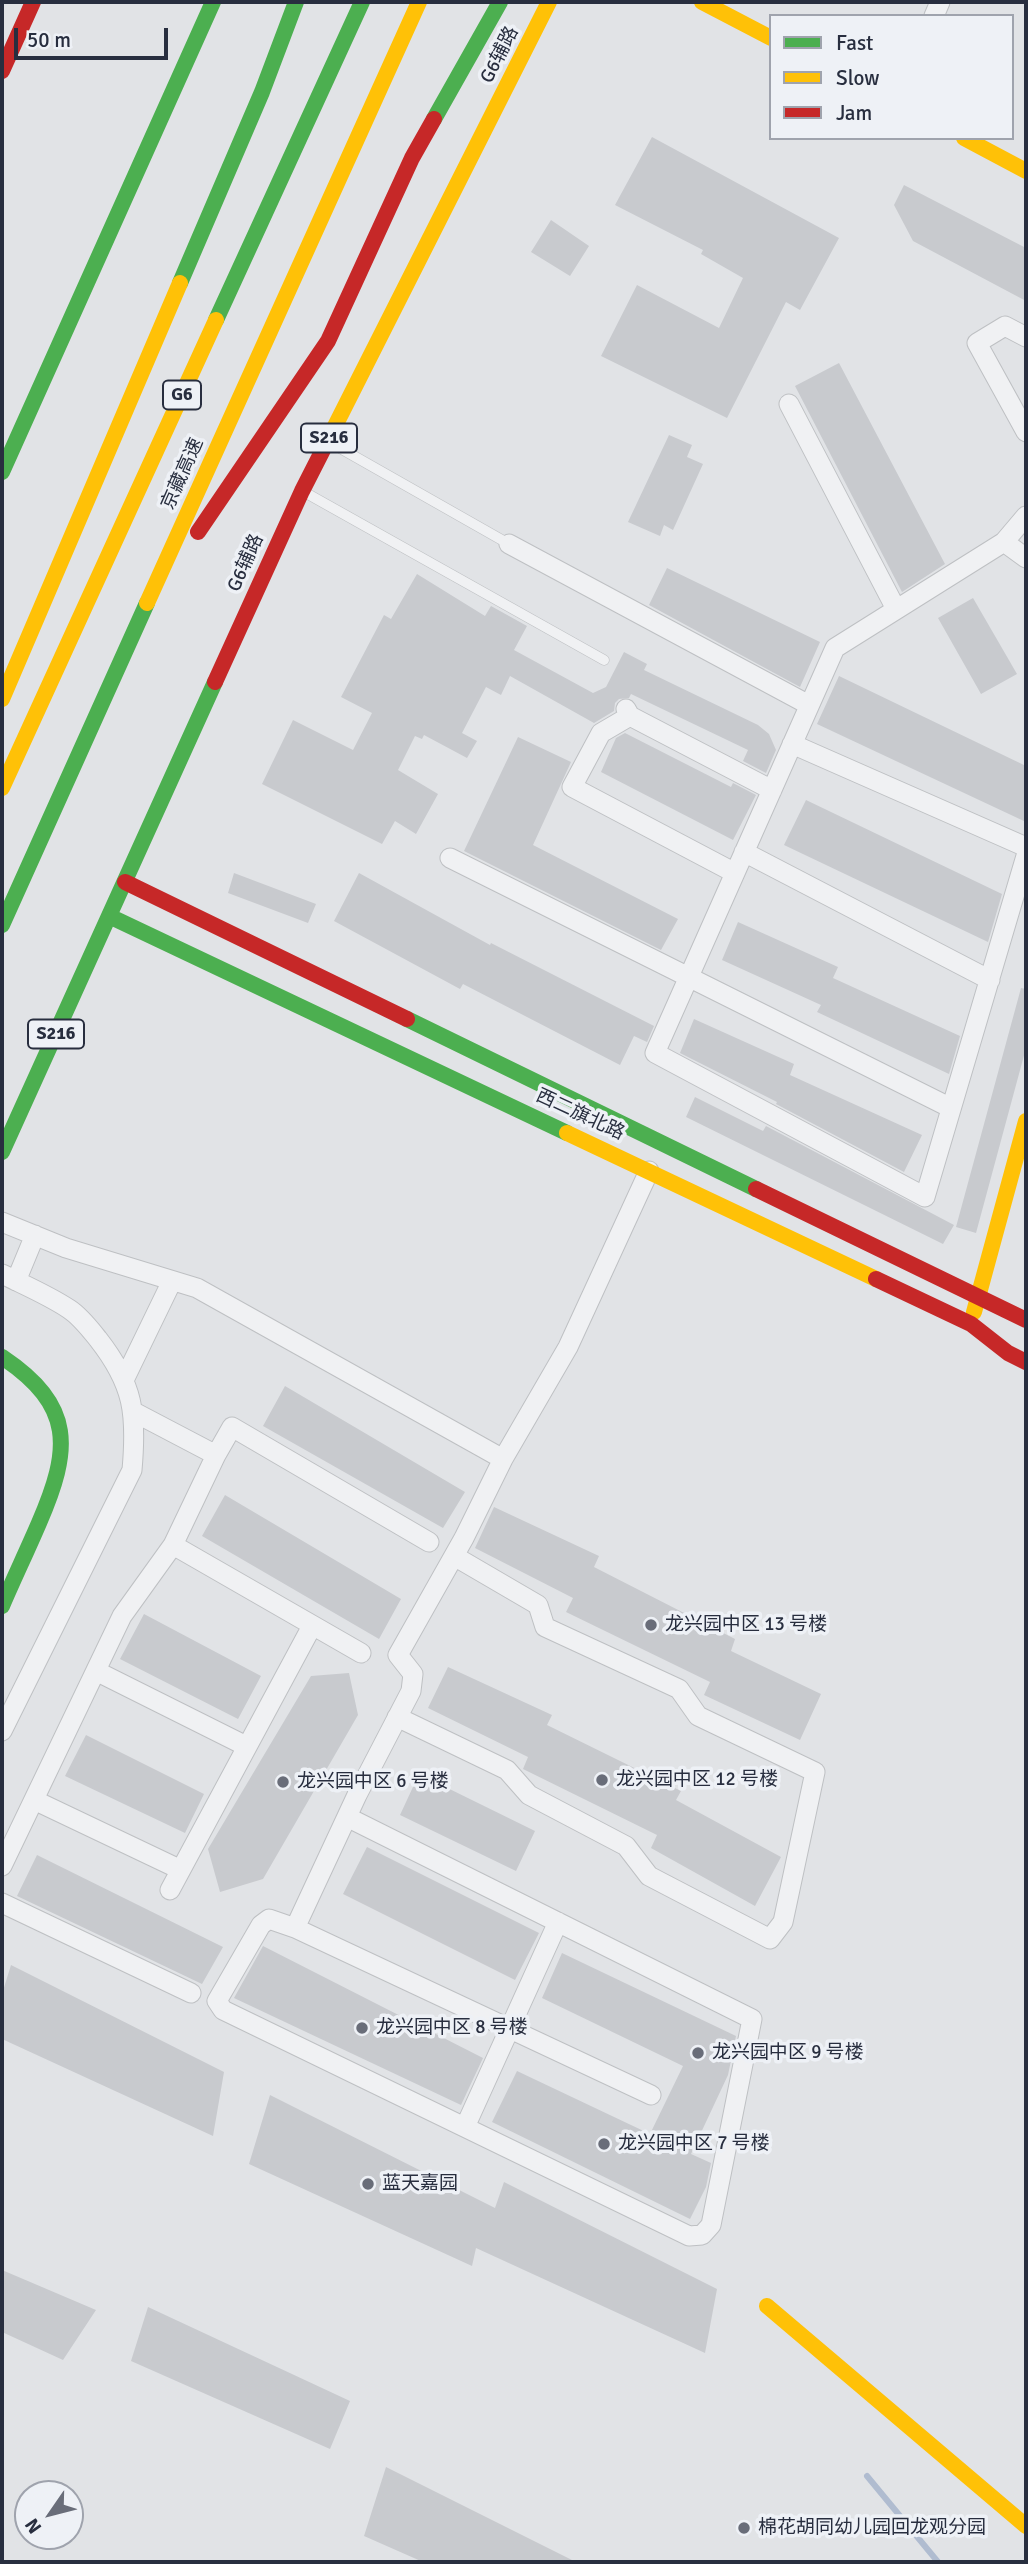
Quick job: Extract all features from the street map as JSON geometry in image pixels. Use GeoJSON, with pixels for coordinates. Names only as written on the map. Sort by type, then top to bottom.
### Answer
{"type":"FeatureCollection","features":[{"type":"Feature","properties":{"kind":"main road"},"geometry":{"type":"LineString","coordinates":[[2,71],[33,2]]}},
{"type":"Feature","properties":{"kind":"main road"},"geometry":{"type":"LineString","coordinates":[[2,472],[213,2]]}},
{"type":"Feature","properties":{"kind":"main road"},"geometry":{"type":"LineString","coordinates":[[2,699],[262,92],[296,2]]}},
{"type":"Feature","properties":{"kind":"main road","name":"京藏高速"},"geometry":{"type":"LineString","coordinates":[[2,788],[362,2]]}},
{"type":"Feature","properties":{"kind":"main road","name":"京藏高速"},"geometry":{"type":"LineString","coordinates":[[2,925],[419,2]]}},
{"type":"Feature","properties":{"kind":"main road"},"geometry":{"type":"LineString","coordinates":[[143,614],[328,341],[412,158],[500,2]]}},
{"type":"Feature","properties":{"kind":"main road","name":"G6辅路"},"geometry":{"type":"LineString","coordinates":[[2,1152],[302,491],[550,2]]}},
{"type":"Feature","properties":{"kind":"main road"},"geometry":{"type":"LineString","coordinates":[[702,2],[769,37]]}},
{"type":"Feature","properties":{"kind":"main road"},"geometry":{"type":"LineString","coordinates":[[968,140],[1026,171]]}},
{"type":"Feature","properties":{"kind":"main road","name":"西二旗北路"},"geometry":{"type":"LineString","coordinates":[[125,882],[1026,1321]]}},
{"type":"Feature","properties":{"kind":"main road","name":"西二旗北路"},"geometry":{"type":"LineString","coordinates":[[109,916],[971,1324],[1008,1353],[1026,1362]]}},
{"type":"Feature","properties":{"kind":"main road"},"geometry":{"type":"LineString","coordinates":[[971,1324],[1026,1121]]}},
{"type":"Feature","properties":{"kind":"main road"},"geometry":{"type":"LineString","coordinates":[[2,1357],[34,1380],[45,1394],[54,1408],[62,1440],[57,1480],[2,1606]]}},
{"type":"Feature","properties":{"kind":"main road"},"geometry":{"type":"LineString","coordinates":[[2,1374],[30,1402]]}},
{"type":"Feature","properties":{"kind":"main road"},"geometry":{"type":"LineString","coordinates":[[2,1569],[42,1475],[45,1454],[43,1432]]}},
{"type":"Feature","properties":{"kind":"main road"},"geometry":{"type":"LineString","coordinates":[[767,2306],[1026,2526]]}},
{"type":"Feature","properties":{"kind":"street"},"geometry":{"type":"LineString","coordinates":[[1026,337],[1005,326],[977,343],[1026,432]]}},
{"type":"Feature","properties":{"kind":"street"},"geometry":{"type":"LineString","coordinates":[[789,404],[896,610]]}},
{"type":"Feature","properties":{"kind":"street"},"geometry":{"type":"LineString","coordinates":[[1026,516],[1004,542],[835,648],[655,1053],[925,1197],[1026,856]]}},
{"type":"Feature","properties":{"kind":"street"},"geometry":{"type":"LineString","coordinates":[[1004,542],[1026,558]]}},
{"type":"Feature","properties":{"kind":"street"},"geometry":{"type":"LineString","coordinates":[[509,544],[809,705]]}},
{"type":"Feature","properties":{"kind":"street"},"geometry":{"type":"LineString","coordinates":[[735,873],[572,787],[601,733],[628,713],[772,790]]}},
{"type":"Feature","properties":{"kind":"street"},"geometry":{"type":"LineString","coordinates":[[792,744],[1026,847]]}},
{"type":"Feature","properties":{"kind":"street"},"geometry":{"type":"LineString","coordinates":[[744,852],[990,980]]}},
{"type":"Feature","properties":{"kind":"street"},"geometry":{"type":"LineString","coordinates":[[450,858],[951,1108]]}},
{"type":"Feature","properties":{"kind":"street"},"geometry":{"type":"LineString","coordinates":[[295,1928],[346,1817],[411,1691],[413,1674],[398,1655],[454,1556],[503,1459],[568,1347],[649,1171]]}},
{"type":"Feature","properties":{"kind":"street"},"geometry":{"type":"LineString","coordinates":[[2,1223],[66,1248],[197,1288],[503,1459]]}},
{"type":"Feature","properties":{"kind":"street"},"geometry":{"type":"LineString","coordinates":[[2,1731],[132,1470],[135,1438],[134,1412],[124,1380],[111,1356],[89,1327],[70,1310],[9,1278],[35,1236]]}},
{"type":"Feature","properties":{"kind":"street"},"geometry":{"type":"LineString","coordinates":[[124,1380],[172,1281]]}},
{"type":"Feature","properties":{"kind":"street"},"geometry":{"type":"LineString","coordinates":[[134,1412],[216,1455]]}},
{"type":"Feature","properties":{"kind":"street"},"geometry":{"type":"LineString","coordinates":[[2,1867],[122,1616],[173,1545],[232,1427],[429,1542]]}},
{"type":"Feature","properties":{"kind":"street"},"geometry":{"type":"LineString","coordinates":[[173,1545],[360,1653]]}},
{"type":"Feature","properties":{"kind":"street"},"geometry":{"type":"LineString","coordinates":[[397,1717],[508,1770],[529,1795],[626,1846],[649,1876],[771,1939],[783,1922],[815,1772],[698,1716],[679,1689],[545,1627],[538,1605],[454,1556]]}},
{"type":"Feature","properties":{"kind":"street"},"geometry":{"type":"LineString","coordinates":[[170,1890],[312,1626]]}},
{"type":"Feature","properties":{"kind":"street"},"geometry":{"type":"LineString","coordinates":[[96,1671],[246,1746]]}},
{"type":"Feature","properties":{"kind":"street"},"geometry":{"type":"LineString","coordinates":[[34,1800],[179,1869]]}},
{"type":"Feature","properties":{"kind":"street"},"geometry":{"type":"LineString","coordinates":[[346,1817],[752,2019],[711,2225],[702,2235],[689,2236],[223,2010],[217,2001],[261,1925],[270,1919],[295,1928],[651,2095]]}},
{"type":"Feature","properties":{"kind":"street"},"geometry":{"type":"LineString","coordinates":[[2,1903],[191,1993]]}},
{"type":"Feature","properties":{"kind":"street"},"geometry":{"type":"LineString","coordinates":[[465,2127],[558,1922]]}},
{"type":"Feature","properties":{"kind":"lane"},"geometry":{"type":"LineString","coordinates":[[328,441],[509,544]]}},
{"type":"Feature","properties":{"kind":"lane"},"geometry":{"type":"LineString","coordinates":[[302,491],[604,660]]}},
{"type":"Feature","properties":{"kind":"building"},"geometry":{"type":"Polygon","coordinates":[[[652,137],[839,238],[800,310],[786,302],[727,418],[601,356],[637,285],[719,328],[743,278],[701,254],[703,250],[615,205],[652,137]]]}},
{"type":"Feature","properties":{"kind":"building"},"geometry":{"type":"Polygon","coordinates":[[[904,185],[1026,248],[1026,301],[913,241],[894,205],[904,185]]]}},
{"type":"Feature","properties":{"kind":"building"},"geometry":{"type":"Polygon","coordinates":[[[551,220],[589,246],[570,276],[531,252],[551,220]]]}},
{"type":"Feature","properties":{"kind":"building"},"geometry":{"type":"Polygon","coordinates":[[[839,363],[945,564],[902,592],[795,386],[839,363]]]}},
{"type":"Feature","properties":{"kind":"building"},"geometry":{"type":"Polygon","coordinates":[[[669,435],[692,445],[687,457],[703,464],[673,530],[664,525],[660,536],[628,522],[669,435]]]}},
{"type":"Feature","properties":{"kind":"building"},"geometry":{"type":"Polygon","coordinates":[[[667,568],[820,642],[800,687],[649,605],[667,568]]]}},
{"type":"Feature","properties":{"kind":"building"},"geometry":{"type":"Polygon","coordinates":[[[417,574],[485,616],[491,606],[527,626],[514,650],[593,693],[606,687],[624,652],[647,664],[644,670],[758,725],[769,734],[776,750],[766,773],[743,761],[748,750],[631,694],[629,698],[619,699],[615,703],[614,711],[594,723],[510,676],[501,695],[486,687],[462,733],[477,741],[467,758],[424,735],[422,739],[415,736],[398,770],[438,794],[416,834],[395,821],[382,844],[262,784],[293,720],[353,750],[372,713],[341,697],[384,615],[391,619],[417,574]]]}},
{"type":"Feature","properties":{"kind":"building"},"geometry":{"type":"Polygon","coordinates":[[[973,598],[1017,674],[981,694],[938,618],[973,598]]]}},
{"type":"Feature","properties":{"kind":"building"},"geometry":{"type":"Polygon","coordinates":[[[839,676],[1026,766],[1026,822],[817,724],[839,676]]]}},
{"type":"Feature","properties":{"kind":"building"},"geometry":{"type":"Polygon","coordinates":[[[625,733],[731,787],[733,783],[756,795],[733,840],[601,772],[616,738],[625,733]]]}},
{"type":"Feature","properties":{"kind":"building"},"geometry":{"type":"Polygon","coordinates":[[[518,737],[571,762],[533,845],[678,919],[661,950],[464,851],[518,737]]]}},
{"type":"Feature","properties":{"kind":"building"},"geometry":{"type":"Polygon","coordinates":[[[806,800],[1002,894],[988,942],[784,845],[806,800]]]}},
{"type":"Feature","properties":{"kind":"building"},"geometry":{"type":"Polygon","coordinates":[[[234,873],[316,904],[308,923],[228,893],[234,873]]]}},
{"type":"Feature","properties":{"kind":"building"},"geometry":{"type":"Polygon","coordinates":[[[359,873],[490,945],[491,943],[654,1026],[647,1042],[634,1036],[620,1065],[463,984],[460,989],[334,921],[359,873]]]}},
{"type":"Feature","properties":{"kind":"building"},"geometry":{"type":"Polygon","coordinates":[[[738,922],[838,967],[833,978],[960,1036],[949,1074],[817,1012],[821,1005],[722,960],[738,922]]]}},
{"type":"Feature","properties":{"kind":"building"},"geometry":{"type":"Polygon","coordinates":[[[1021,988],[1026,989],[1026,1048],[976,1233],[956,1227],[1021,988]]]}},
{"type":"Feature","properties":{"kind":"building"},"geometry":{"type":"Polygon","coordinates":[[[694,1019],[794,1064],[790,1075],[922,1135],[904,1172],[776,1104],[777,1102],[680,1053],[694,1019]]]}},
{"type":"Feature","properties":{"kind":"building"},"geometry":{"type":"Polygon","coordinates":[[[695,1097],[763,1131],[766,1126],[954,1225],[943,1244],[686,1117],[695,1097]]]}},
{"type":"Feature","properties":{"kind":"building"},"geometry":{"type":"Polygon","coordinates":[[[285,1386],[465,1492],[443,1528],[263,1426],[285,1386]]]}},
{"type":"Feature","properties":{"kind":"building"},"geometry":{"type":"Polygon","coordinates":[[[225,1495],[401,1599],[379,1639],[202,1536],[225,1495]]]}},
{"type":"Feature","properties":{"kind":"building","name":"龙兴园中区 13 号楼"},"geometry":{"type":"Polygon","coordinates":[[[494,1507],[599,1556],[594,1567],[735,1639],[731,1651],[821,1694],[800,1740],[704,1695],[710,1682],[566,1612],[573,1598],[475,1548],[494,1507]]]}},
{"type":"Feature","properties":{"kind":"building"},"geometry":{"type":"Polygon","coordinates":[[[144,1614],[261,1676],[238,1719],[120,1659],[144,1614]]]}},
{"type":"Feature","properties":{"kind":"building","name":"龙兴园中区 12 号楼"},"geometry":{"type":"Polygon","coordinates":[[[448,1667],[552,1715],[547,1725],[681,1791],[676,1800],[781,1857],[755,1906],[651,1848],[657,1835],[523,1769],[528,1757],[428,1708],[448,1667]]]}},
{"type":"Feature","properties":{"kind":"building","name":"龙兴园中区 6 号楼"},"geometry":{"type":"Polygon","coordinates":[[[349,1673],[358,1715],[263,1879],[220,1892],[208,1849],[311,1676],[349,1673]]]}},
{"type":"Feature","properties":{"kind":"building"},"geometry":{"type":"Polygon","coordinates":[[[86,1735],[204,1794],[185,1833],[65,1776],[86,1735]]]}},
{"type":"Feature","properties":{"kind":"building"},"geometry":{"type":"Polygon","coordinates":[[[419,1774],[535,1831],[516,1871],[400,1815],[419,1774]]]}},
{"type":"Feature","properties":{"kind":"building"},"geometry":{"type":"Polygon","coordinates":[[[367,1847],[539,1933],[515,1980],[343,1894],[367,1847]]]}},
{"type":"Feature","properties":{"kind":"building"},"geometry":{"type":"Polygon","coordinates":[[[37,1855],[223,1947],[202,1984],[17,1896],[37,1855]]]}},
{"type":"Feature","properties":{"kind":"building","name":"龙兴园中区 8 号楼"},"geometry":{"type":"Polygon","coordinates":[[[263,1946],[483,2058],[461,2105],[234,1998],[263,1946]]]}},
{"type":"Feature","properties":{"kind":"building"},"geometry":{"type":"Polygon","coordinates":[[[562,1953],[736,2036],[728,2075],[691,2154],[711,2163],[706,2187],[690,2219],[492,2122],[517,2071],[650,2134],[683,2066],[542,1998],[562,1953]]]}},
{"type":"Feature","properties":{"kind":"building"},"geometry":{"type":"Polygon","coordinates":[[[11,1965],[224,2072],[213,2136],[2,2039],[2,1994],[11,1965]]]}},
{"type":"Feature","properties":{"kind":"building"},"geometry":{"type":"Polygon","coordinates":[[[270,2095],[495,2208],[504,2182],[717,2289],[705,2353],[476,2248],[472,2266],[249,2164],[270,2095]]]}},
{"type":"Feature","properties":{"kind":"building"},"geometry":{"type":"Polygon","coordinates":[[[2,2270],[96,2310],[63,2360],[2,2332],[2,2270]]]}},
{"type":"Feature","properties":{"kind":"building"},"geometry":{"type":"Polygon","coordinates":[[[148,2307],[350,2401],[330,2449],[131,2361],[148,2307]]]}},
{"type":"Feature","properties":{"kind":"building"},"geometry":{"type":"Polygon","coordinates":[[[386,2467],[576,2562],[423,2562],[364,2536],[386,2467]]]}},
{"type":"Feature","properties":{"kind":"waterway"},"geometry":{"type":"LineString","coordinates":[[867,2476],[938,2562]]}},
{"type":"Feature","properties":{"kind":"traffic: fast"},"geometry":{"type":"LineString","coordinates":[[2,472],[213,2]]}},
{"type":"Feature","properties":{"kind":"traffic: fast"},"geometry":{"type":"LineString","coordinates":[[180,283],[262,92],[296,2]]}},
{"type":"Feature","properties":{"kind":"traffic: fast"},"geometry":{"type":"LineString","coordinates":[[216,320],[362,2]]}},
{"type":"Feature","properties":{"kind":"traffic: fast"},"geometry":{"type":"LineString","coordinates":[[434,119],[500,2]]}},
{"type":"Feature","properties":{"kind":"traffic: fast"},"geometry":{"type":"LineString","coordinates":[[2,925],[147,603]]}},
{"type":"Feature","properties":{"kind":"traffic: fast"},"geometry":{"type":"LineString","coordinates":[[2,1152],[215,682]]}},
{"type":"Feature","properties":{"kind":"traffic: fast"},"geometry":{"type":"LineString","coordinates":[[109,916],[567,1133]]}},
{"type":"Feature","properties":{"kind":"traffic: fast"},"geometry":{"type":"LineString","coordinates":[[407,1019],[756,1189]]}},
{"type":"Feature","properties":{"kind":"traffic: fast"},"geometry":{"type":"LineString","coordinates":[[2,1357],[26,1375],[43,1393],[54,1412],[60,1431],[61,1451],[50,1497],[2,1606]]}},
{"type":"Feature","properties":{"kind":"traffic: slow"},"geometry":{"type":"LineString","coordinates":[[147,603],[419,2]]}},
{"type":"Feature","properties":{"kind":"traffic: slow"},"geometry":{"type":"LineString","coordinates":[[329,438],[549,2]]}},
{"type":"Feature","properties":{"kind":"traffic: slow"},"geometry":{"type":"LineString","coordinates":[[702,2],[769,37]]}},
{"type":"Feature","properties":{"kind":"traffic: slow"},"geometry":{"type":"LineString","coordinates":[[968,140],[1026,171]]}},
{"type":"Feature","properties":{"kind":"traffic: slow"},"geometry":{"type":"LineString","coordinates":[[2,699],[180,283]]}},
{"type":"Feature","properties":{"kind":"traffic: slow"},"geometry":{"type":"LineString","coordinates":[[2,788],[216,320]]}},
{"type":"Feature","properties":{"kind":"traffic: slow"},"geometry":{"type":"LineString","coordinates":[[974,1312],[1026,1121]]}},
{"type":"Feature","properties":{"kind":"traffic: slow"},"geometry":{"type":"LineString","coordinates":[[567,1133],[876,1279]]}},
{"type":"Feature","properties":{"kind":"traffic: slow"},"geometry":{"type":"LineString","coordinates":[[767,2306],[1026,2526]]}},
{"type":"Feature","properties":{"kind":"traffic: jam"},"geometry":{"type":"LineString","coordinates":[[2,71],[33,2]]}},
{"type":"Feature","properties":{"kind":"traffic: jam"},"geometry":{"type":"LineString","coordinates":[[198,532],[328,341],[412,158],[434,119]]}},
{"type":"Feature","properties":{"kind":"traffic: jam"},"geometry":{"type":"LineString","coordinates":[[215,682],[329,438]]}},
{"type":"Feature","properties":{"kind":"traffic: jam"},"geometry":{"type":"LineString","coordinates":[[125,882],[407,1019]]}},
{"type":"Feature","properties":{"kind":"traffic: jam"},"geometry":{"type":"LineString","coordinates":[[756,1189],[1026,1320]]}},
{"type":"Feature","properties":{"kind":"traffic: jam"},"geometry":{"type":"LineString","coordinates":[[876,1279],[971,1324],[1008,1353],[1026,1362]]}},
{"type":"Feature","properties":{"kind":"place","name":"龙兴园中区 13 号楼"},"geometry":{"type":"Point","coordinates":[651,1625]}},
{"type":"Feature","properties":{"kind":"place","name":"龙兴园中区 12 号楼"},"geometry":{"type":"Point","coordinates":[602,1780]}},
{"type":"Feature","properties":{"kind":"place","name":"龙兴园中区 6 号楼"},"geometry":{"type":"Point","coordinates":[283,1782]}},
{"type":"Feature","properties":{"kind":"place","name":"龙兴园中区 8 号楼"},"geometry":{"type":"Point","coordinates":[362,2028]}},
{"type":"Feature","properties":{"kind":"place","name":"龙兴园中区 9 号楼"},"geometry":{"type":"Point","coordinates":[698,2053]}},
{"type":"Feature","properties":{"kind":"place","name":"龙兴园中区 7 号楼"},"geometry":{"type":"Point","coordinates":[604,2144]}},
{"type":"Feature","properties":{"kind":"place","name":"蓝天嘉园"},"geometry":{"type":"Point","coordinates":[368,2184]}},
{"type":"Feature","properties":{"kind":"place","name":"棉花胡同幼儿园回龙观分园"},"geometry":{"type":"Point","coordinates":[744,2528]}}]}
